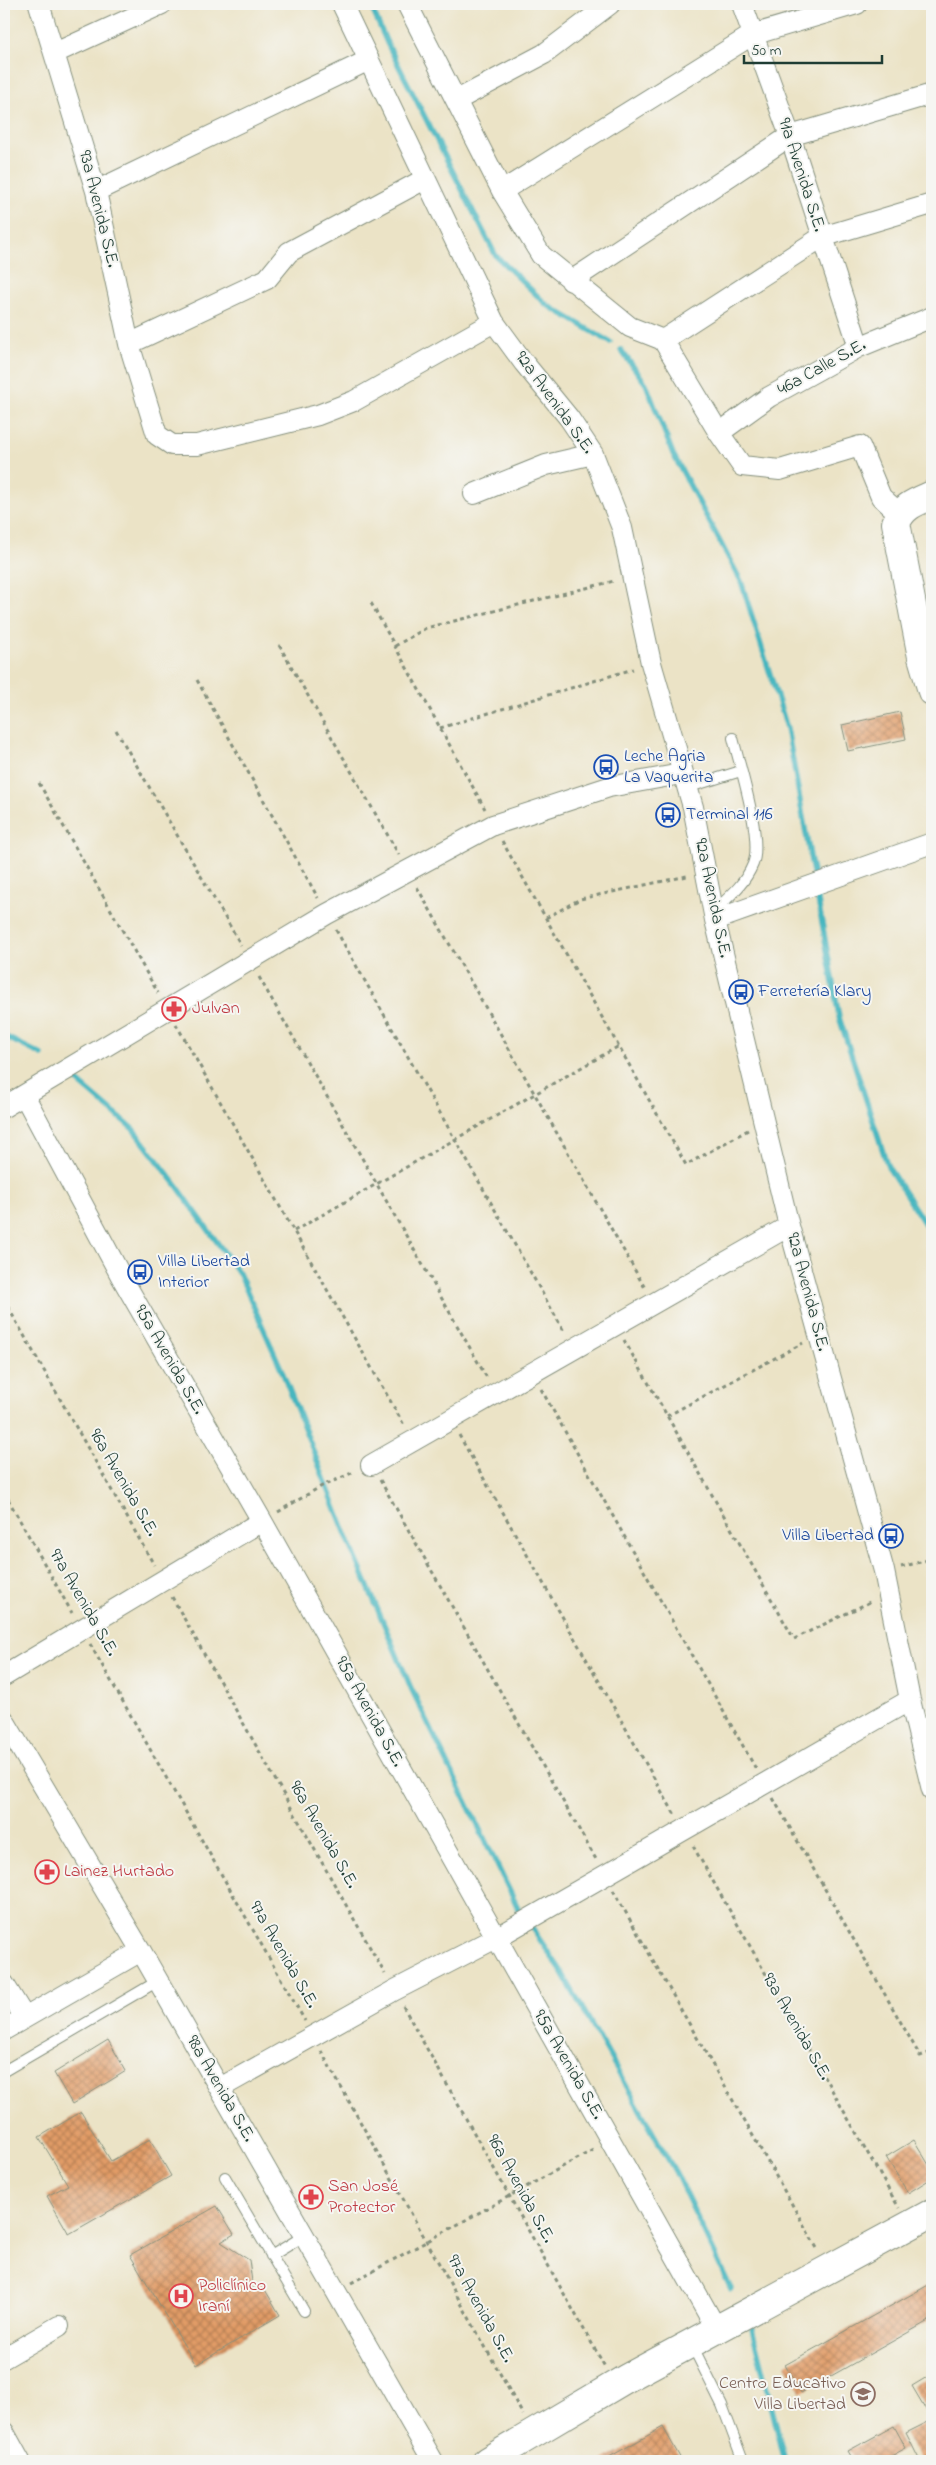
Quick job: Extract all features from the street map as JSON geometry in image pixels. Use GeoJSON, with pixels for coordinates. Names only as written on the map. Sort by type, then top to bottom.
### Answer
{"type":"FeatureCollection","features":[{"type":"Feature","properties":{"kind":"street","name":"93a Avenida S.E."},"geometry":{"type":"LineString","coordinates":[[39,4],[96,191],[129,344],[150,416],[158,435],[172,444],[197,445],[318,415],[354,401],[494,322]]}},
{"type":"Feature","properties":{"kind":"street"},"geometry":{"type":"LineString","coordinates":[[55,53],[162,4]]}},
{"type":"Feature","properties":{"kind":"street","name":"92a Avenida S.E."},"geometry":{"type":"LineString","coordinates":[[342,4],[494,322],[524,363],[569,418],[593,454],[622,528],[651,664],[697,824],[714,916],[789,1226],[884,1571],[910,1700],[932,1790]]}},
{"type":"Feature","properties":{"kind":"street"},"geometry":{"type":"LineString","coordinates":[[406,4],[457,100],[502,191],[541,255],[630,327],[663,340],[719,433],[742,466],[780,470],[860,446],[881,497],[900,514]]}},
{"type":"Feature","properties":{"kind":"street"},"geometry":{"type":"LineString","coordinates":[[457,100],[544,54],[610,4]]}},
{"type":"Feature","properties":{"kind":"street","name":"91a Avenida S.E."},"geometry":{"type":"LineString","coordinates":[[742,4],[790,136],[858,347]]}},
{"type":"Feature","properties":{"kind":"street"},"geometry":{"type":"LineString","coordinates":[[502,191],[752,35],[857,4]]}},
{"type":"Feature","properties":{"kind":"street"},"geometry":{"type":"LineString","coordinates":[[96,191],[369,60]]}},
{"type":"Feature","properties":{"kind":"street"},"geometry":{"type":"LineString","coordinates":[[572,281],[790,136],[932,94]]}},
{"type":"Feature","properties":{"kind":"street"},"geometry":{"type":"LineString","coordinates":[[129,344],[268,279],[289,252],[425,179]]}},
{"type":"Feature","properties":{"kind":"street"},"geometry":{"type":"LineString","coordinates":[[663,340],[822,237],[932,204]]}},
{"type":"Feature","properties":{"kind":"street","name":"46a Calle S.E."},"geometry":{"type":"LineString","coordinates":[[719,433],[769,397],[858,347],[932,317]]}},
{"type":"Feature","properties":{"kind":"street"},"geometry":{"type":"LineString","coordinates":[[474,494],[546,465],[593,454]]}},
{"type":"Feature","properties":{"kind":"street"},"geometry":{"type":"LineString","coordinates":[[932,495],[910,504],[900,514],[896,523],[927,655],[932,691]]}},
{"type":"Feature","properties":{"kind":"street"},"geometry":{"type":"LineString","coordinates":[[4,1107],[327,914],[407,869],[493,825],[609,787],[684,781]]}},
{"type":"Feature","properties":{"kind":"street"},"geometry":{"type":"LineString","coordinates":[[714,916],[826,883],[932,843]]}},
{"type":"Feature","properties":{"kind":"street","name":"95a Avenida S.E."},"geometry":{"type":"LineString","coordinates":[[24,1095],[122,1278],[262,1521],[716,2328]]}},
{"type":"Feature","properties":{"kind":"street"},"geometry":{"type":"LineString","coordinates":[[371,1464],[789,1226]]}},
{"type":"Feature","properties":{"kind":"street"},"geometry":{"type":"LineString","coordinates":[[4,1676],[262,1521]]}},
{"type":"Feature","properties":{"kind":"street"},"geometry":{"type":"LineString","coordinates":[[220,2088],[395,1990],[496,1938],[910,1700]]}},
{"type":"Feature","properties":{"kind":"street","name":"98a Avenida S.E."},"geometry":{"type":"LineString","coordinates":[[4,1720],[141,1951],[433,2461]]}},
{"type":"Feature","properties":{"kind":"street"},"geometry":{"type":"LineString","coordinates":[[4,2030],[141,1951]]}},
{"type":"Feature","properties":{"kind":"street"},"geometry":{"type":"LineString","coordinates":[[4,1984],[25,2018]]}},
{"type":"Feature","properties":{"kind":"street"},"geometry":{"type":"LineString","coordinates":[[487,2461],[690,2342],[829,2269],[908,2224],[932,2213]]}},
{"type":"Feature","properties":{"kind":"street"},"geometry":{"type":"LineString","coordinates":[[4,2358],[60,2326]]}},
{"type":"Feature","properties":{"kind":"street"},"geometry":{"type":"LineString","coordinates":[[4,2432],[20,2461]]}},
{"type":"Feature","properties":{"kind":"lane"},"geometry":{"type":"LineString","coordinates":[[714,916],[738,890],[754,863],[756,839],[733,738]]}},
{"type":"Feature","properties":{"kind":"lane"},"geometry":{"type":"LineString","coordinates":[[684,781],[741,771]]}},
{"type":"Feature","properties":{"kind":"lane"},"geometry":{"type":"LineString","coordinates":[[4,2071],[158,1981]]}},
{"type":"Feature","properties":{"kind":"lane"},"geometry":{"type":"LineString","coordinates":[[225,2177],[304,2311]]}},
{"type":"Feature","properties":{"kind":"lane"},"geometry":{"type":"LineString","coordinates":[[271,2256],[304,2236]]}},
{"type":"Feature","properties":{"kind":"lane"},"geometry":{"type":"LineString","coordinates":[[690,2342],[722,2405],[743,2461]]}},
{"type":"Feature","properties":{"kind":"path"},"geometry":{"type":"LineString","coordinates":[[395,646],[426,628],[632,577]]}},
{"type":"Feature","properties":{"kind":"path"},"geometry":{"type":"LineString","coordinates":[[371,603],[493,825],[686,1164],[764,1121]]}},
{"type":"Feature","properties":{"kind":"path"},"geometry":{"type":"LineString","coordinates":[[279,645],[654,1304]]}},
{"type":"Feature","properties":{"kind":"path"},"geometry":{"type":"LineString","coordinates":[[440,728],[651,664]]}},
{"type":"Feature","properties":{"kind":"path"},"geometry":{"type":"LineString","coordinates":[[197,680],[327,914],[574,1349]]}},
{"type":"Feature","properties":{"kind":"path"},"geometry":{"type":"LineString","coordinates":[[116,730],[496,1393]]}},
{"type":"Feature","properties":{"kind":"path"},"geometry":{"type":"LineString","coordinates":[[39,783],[413,1441]]}},
{"type":"Feature","properties":{"kind":"path"},"geometry":{"type":"LineString","coordinates":[[546,918],[580,899],[705,872]]}},
{"type":"Feature","properties":{"kind":"path"},"geometry":{"type":"LineString","coordinates":[[294,1231],[619,1046]]}},
{"type":"Feature","properties":{"kind":"path","name":"96a Avenida S.E."},"geometry":{"type":"LineString","coordinates":[[4,1300],[395,1990],[508,2197],[615,2385]]}},
{"type":"Feature","properties":{"kind":"path"},"geometry":{"type":"LineString","coordinates":[[616,1325],[794,1640],[888,1593]]}},
{"type":"Feature","properties":{"kind":"path"},"geometry":{"type":"LineString","coordinates":[[667,1416],[819,1334]]}},
{"type":"Feature","properties":{"kind":"path"},"geometry":{"type":"LineString","coordinates":[[532,1373],[920,2056],[932,2052]]}},
{"type":"Feature","properties":{"kind":"path","name":"93a Avenida S.E."},"geometry":{"type":"LineString","coordinates":[[450,1420],[908,2224]]}},
{"type":"Feature","properties":{"kind":"path"},"geometry":{"type":"LineString","coordinates":[[262,1521],[320,1487],[334,1481]]}},
{"type":"Feature","properties":{"kind":"path","name":"97a Avenida S.E."},"geometry":{"type":"LineString","coordinates":[[4,1492],[313,2036],[534,2434]]}},
{"type":"Feature","properties":{"kind":"path"},"geometry":{"type":"LineString","coordinates":[[884,1571],[932,1559]]}},
{"type":"Feature","properties":{"kind":"path"},"geometry":{"type":"LineString","coordinates":[[336,2292],[611,2141]]}},
{"type":"Feature","properties":{"kind":"building"},"geometry":{"type":"Polygon","coordinates":[[[900,712],[906,739],[848,751],[842,725],[900,712]]]}},
{"type":"Feature","properties":{"kind":"building"},"geometry":{"type":"Polygon","coordinates":[[[108,2040],[126,2071],[72,2104],[54,2073],[108,2040]]]}},
{"type":"Feature","properties":{"kind":"building"},"geometry":{"type":"Polygon","coordinates":[[[81,2112],[111,2161],[150,2139],[171,2176],[69,2234],[47,2196],[68,2185],[39,2137],[81,2112]]]}},
{"type":"Feature","properties":{"kind":"building"},"geometry":{"type":"Polygon","coordinates":[[[914,2140],[932,2170],[932,2178],[908,2193],[886,2157],[914,2140]]]}},
{"type":"Feature","properties":{"kind":"building"},"geometry":{"type":"Polygon","coordinates":[[[217,2206],[234,2234],[221,2242],[249,2260],[253,2289],[261,2283],[280,2315],[196,2365],[130,2255],[217,2206]]]}},
{"type":"Feature","properties":{"kind":"building"},"geometry":{"type":"Polygon","coordinates":[[[932,2283],[932,2319],[801,2393],[785,2365],[932,2283]]]}},
{"type":"Feature","properties":{"kind":"building"},"geometry":{"type":"Polygon","coordinates":[[[932,2374],[932,2420],[912,2386],[932,2374]]]}},
{"type":"Feature","properties":{"kind":"building"},"geometry":{"type":"Polygon","coordinates":[[[932,2420],[932,2461],[920,2461],[906,2433],[932,2420]]]}},
{"type":"Feature","properties":{"kind":"building"},"geometry":{"type":"Polygon","coordinates":[[[894,2426],[906,2448],[882,2461],[854,2461],[848,2451],[894,2426]]]}},
{"type":"Feature","properties":{"kind":"building"},"geometry":{"type":"Polygon","coordinates":[[[663,2427],[682,2461],[602,2461],[663,2427]]]}},
{"type":"Feature","properties":{"kind":"waterway"},"geometry":{"type":"LineString","coordinates":[[370,4],[387,43],[496,256],[547,305],[610,342]]}},
{"type":"Feature","properties":{"kind":"waterway"},"geometry":{"type":"LineString","coordinates":[[621,350],[646,384],[673,454],[741,581],[787,728],[839,1017],[888,1167],[932,1235]]}},
{"type":"Feature","properties":{"kind":"waterway"},"geometry":{"type":"LineString","coordinates":[[4,1036],[42,1055]]}},
{"type":"Feature","properties":{"kind":"waterway"},"geometry":{"type":"LineString","coordinates":[[76,1080],[133,1129],[175,1183],[239,1273],[280,1366],[347,1537],[411,1688],[518,1908],[560,1969],[676,2173],[731,2289]]}},
{"type":"Feature","properties":{"kind":"waterway"},"geometry":{"type":"LineString","coordinates":[[752,2329],[785,2461]]}},
{"type":"Feature","properties":{"kind":"place","name":"Leche Agria La Vaquerita"},"geometry":{"type":"Point","coordinates":[606,767]}},
{"type":"Feature","properties":{"kind":"place","name":"Terminal 116"},"geometry":{"type":"Point","coordinates":[668,815]}},
{"type":"Feature","properties":{"kind":"place","name":"Ferretería Klary"},"geometry":{"type":"Point","coordinates":[741,992]}},
{"type":"Feature","properties":{"kind":"place","name":"Julvan"},"geometry":{"type":"Point","coordinates":[174,1009]}},
{"type":"Feature","properties":{"kind":"place","name":"Villa Libertad Interior"},"geometry":{"type":"Point","coordinates":[140,1272]}},
{"type":"Feature","properties":{"kind":"place","name":"Villa Libertad"},"geometry":{"type":"Point","coordinates":[891,1536]}},
{"type":"Feature","properties":{"kind":"place","name":"Lainez Hurtado"},"geometry":{"type":"Point","coordinates":[47,1872]}},
{"type":"Feature","properties":{"kind":"place","name":"San José Protector"},"geometry":{"type":"Point","coordinates":[311,2197]}},
{"type":"Feature","properties":{"kind":"place","name":"Policlínico Iraní"},"geometry":{"type":"Point","coordinates":[181,2296]}},
{"type":"Feature","properties":{"kind":"place","name":"Centro Educativo Villa Libertad"},"geometry":{"type":"Point","coordinates":[863,2394]}}]}
